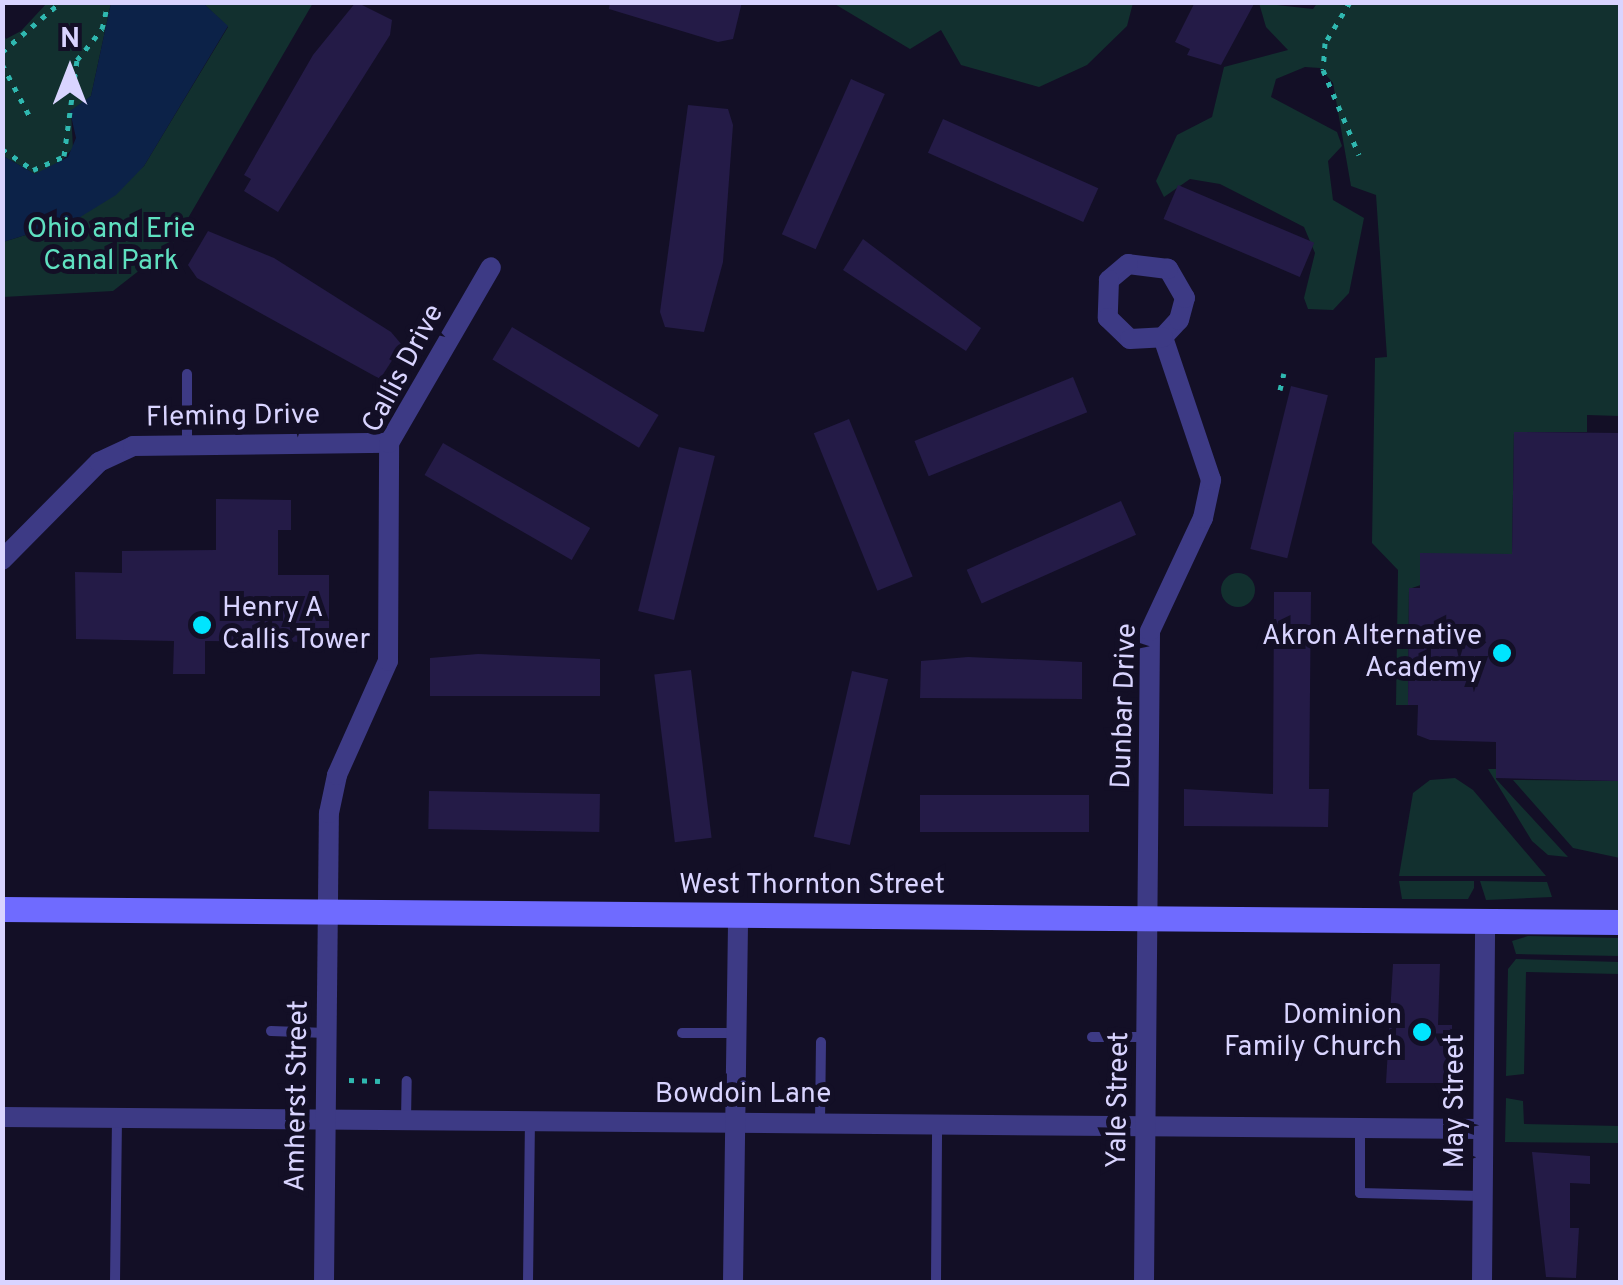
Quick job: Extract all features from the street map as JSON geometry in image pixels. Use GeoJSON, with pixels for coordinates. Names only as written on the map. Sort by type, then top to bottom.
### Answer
{"type":"FeatureCollection","features":[{"type":"Feature","properties":{"kind":"main road","name":"West Thornton Street"},"geometry":{"type":"LineString","coordinates":[[2,910],[1620,922]]}},
{"type":"Feature","properties":{"kind":"street"},"geometry":{"type":"LineString","coordinates":[[1153,262],[1176,277],[1184,307],[1162,337],[1130,339],[1108,318],[1109,280],[1128,264],[1153,262]]}},
{"type":"Feature","properties":{"kind":"street","name":"Callis Drive"},"geometry":{"type":"LineString","coordinates":[[328,910],[332,794],[388,661],[389,443],[491,267]]}},
{"type":"Feature","properties":{"kind":"street","name":"Dunbar Drive"},"geometry":{"type":"LineString","coordinates":[[1149,918],[1150,631],[1203,518],[1210,480],[1162,337]]}},
{"type":"Feature","properties":{"kind":"street","name":"Fleming Drive"},"geometry":{"type":"LineString","coordinates":[[2,560],[115,452],[187,441],[389,443]]}},
{"type":"Feature","properties":{"kind":"street","name":"Amherst Street"},"geometry":{"type":"LineString","coordinates":[[324,1282],[328,910]]}},
{"type":"Feature","properties":{"kind":"street"},"geometry":{"type":"LineString","coordinates":[[733,1282],[738,917]]}},
{"type":"Feature","properties":{"kind":"street","name":"Yale Street"},"geometry":{"type":"LineString","coordinates":[[1144,1282],[1149,918]]}},
{"type":"Feature","properties":{"kind":"street","name":"May Street"},"geometry":{"type":"LineString","coordinates":[[1482,1282],[1485,920]]}},
{"type":"Feature","properties":{"kind":"street","name":"Bowdoin Lane"},"geometry":{"type":"LineString","coordinates":[[2,1117],[1484,1129]]}},
{"type":"Feature","properties":{"kind":"lane"},"geometry":{"type":"LineString","coordinates":[[187,374],[187,441]]}},
{"type":"Feature","properties":{"kind":"lane"},"geometry":{"type":"LineString","coordinates":[[271,1032],[326,1033]]}},
{"type":"Feature","properties":{"kind":"lane"},"geometry":{"type":"LineString","coordinates":[[682,1033],[736,1034]]}},
{"type":"Feature","properties":{"kind":"lane"},"geometry":{"type":"LineString","coordinates":[[1092,1037],[1148,1037]]}},
{"type":"Feature","properties":{"kind":"lane"},"geometry":{"type":"LineString","coordinates":[[820,1123],[821,1042]]}},
{"type":"Feature","properties":{"kind":"lane"},"geometry":{"type":"LineString","coordinates":[[406,1120],[407,1081]]}},
{"type":"Feature","properties":{"kind":"lane"},"geometry":{"type":"LineString","coordinates":[[116,1282],[117,1118]]}},
{"type":"Feature","properties":{"kind":"lane"},"geometry":{"type":"LineString","coordinates":[[528,1282],[530,1121]]}},
{"type":"Feature","properties":{"kind":"lane"},"geometry":{"type":"LineString","coordinates":[[936,1282],[937,1124]]}},
{"type":"Feature","properties":{"kind":"lane"},"geometry":{"type":"LineString","coordinates":[[1360,1128],[1360,1193],[1483,1196]]}},
{"type":"Feature","properties":{"kind":"path"},"geometry":{"type":"LineString","coordinates":[[2,52],[62,2]]}},
{"type":"Feature","properties":{"kind":"path"},"geometry":{"type":"LineString","coordinates":[[2,149],[33,170],[64,156],[78,60],[102,28],[108,2]]}},
{"type":"Feature","properties":{"kind":"path"},"geometry":{"type":"LineString","coordinates":[[1350,2],[1325,43],[1323,70],[1359,154]]}},
{"type":"Feature","properties":{"kind":"path"},"geometry":{"type":"LineString","coordinates":[[2,64],[31,119]]}},
{"type":"Feature","properties":{"kind":"path"},"geometry":{"type":"LineString","coordinates":[[1280,390],[1284,373]]}},
{"type":"Feature","properties":{"kind":"path"},"geometry":{"type":"LineString","coordinates":[[349,1080],[380,1081]]}},
{"type":"Feature","properties":{"kind":"green space"},"geometry":{"type":"Polygon","coordinates":[[[1318,2],[1620,3],[1620,416],[1587,415],[1587,432],[1514,432],[1512,554],[1409,589],[1408,705],[1396,705],[1398,570],[1372,543],[1375,358],[1387,357],[1376,195],[1351,186],[1333,83],[1320,68],[1305,67],[1276,79],[1271,97],[1337,132],[1342,146],[1328,161],[1333,200],[1364,218],[1349,293],[1333,310],[1308,309],[1304,298],[1315,253],[1304,227],[1220,184],[1190,179],[1164,197],[1156,181],[1177,135],[1212,117],[1224,67],[1288,50],[1266,27],[1259,3],[1313,9],[1318,2]]]}},
{"type":"Feature","properties":{"kind":"green space"},"geometry":{"type":"Polygon","coordinates":[[[47,3],[111,3],[91,96],[71,111],[73,148],[54,169],[35,174],[3,156],[2,32],[6,39],[21,31],[47,3]]]}},
{"type":"Feature","properties":{"kind":"green space","name":"Ohio and Erie Canal Park"},"geometry":{"type":"Polygon","coordinates":[[[203,3],[313,3],[173,244],[113,291],[3,297],[3,242],[77,219],[144,166],[228,27],[203,3]]]}},
{"type":"Feature","properties":{"kind":"green space"},"geometry":{"type":"Polygon","coordinates":[[[833,3],[1133,3],[1127,26],[1087,65],[1039,87],[961,65],[941,30],[910,49],[833,3]]]}},
{"type":"Feature","properties":{"kind":"green space"},"geometry":{"type":"Polygon","coordinates":[[[1238,573],[1250,578],[1255,590],[1250,602],[1238,607],[1226,602],[1221,590],[1226,578],[1238,573]]]}},
{"type":"Feature","properties":{"kind":"green space"},"geometry":{"type":"Polygon","coordinates":[[[1488,769],[1496,769],[1496,779],[1568,857],[1548,855],[1532,841],[1488,769]]]}},
{"type":"Feature","properties":{"kind":"green space"},"geometry":{"type":"Polygon","coordinates":[[[1455,778],[1473,790],[1546,876],[1399,876],[1413,793],[1430,780],[1455,778]]]}},
{"type":"Feature","properties":{"kind":"green space"},"geometry":{"type":"Polygon","coordinates":[[[1513,780],[1620,781],[1620,858],[1573,848],[1513,780]]]}},
{"type":"Feature","properties":{"kind":"green space"},"geometry":{"type":"Polygon","coordinates":[[[1399,881],[1474,881],[1474,888],[1468,899],[1402,899],[1399,881]]]}},
{"type":"Feature","properties":{"kind":"green space"},"geometry":{"type":"Polygon","coordinates":[[[1480,881],[1547,882],[1552,897],[1486,900],[1480,881]]]}},
{"type":"Feature","properties":{"kind":"green space"},"geometry":{"type":"Polygon","coordinates":[[[1528,936],[1620,938],[1620,956],[1516,954],[1512,941],[1528,936]]]}},
{"type":"Feature","properties":{"kind":"green space"},"geometry":{"type":"Polygon","coordinates":[[[1516,959],[1620,962],[1620,974],[1526,972],[1524,1074],[1506,1076],[1508,969],[1516,959]]]}},
{"type":"Feature","properties":{"kind":"green space"},"geometry":{"type":"Polygon","coordinates":[[[1506,1098],[1523,1101],[1524,1124],[1620,1126],[1620,1143],[1505,1142],[1506,1098]]]}},
{"type":"Feature","properties":{"kind":"water"},"geometry":{"type":"Polygon","coordinates":[[[111,3],[203,3],[228,26],[144,166],[116,195],[77,219],[3,242],[3,156],[35,174],[68,157],[76,138],[70,111],[91,96],[111,3]]]}},
{"type":"Feature","properties":{"kind":"building"},"geometry":{"type":"Polygon","coordinates":[[[356,2],[392,20],[390,35],[278,212],[244,191],[251,179],[244,175],[313,55],[356,2]]]}},
{"type":"Feature","properties":{"kind":"building"},"geometry":{"type":"Polygon","coordinates":[[[610,2],[742,2],[733,39],[718,42],[609,9],[610,2]]]}},
{"type":"Feature","properties":{"kind":"building"},"geometry":{"type":"Polygon","coordinates":[[[1195,2],[1255,2],[1221,65],[1187,55],[1190,49],[1175,42],[1195,2]]]}},
{"type":"Feature","properties":{"kind":"building"},"geometry":{"type":"Polygon","coordinates":[[[851,79],[885,94],[816,249],[782,234],[851,79]]]}},
{"type":"Feature","properties":{"kind":"building"},"geometry":{"type":"Polygon","coordinates":[[[688,105],[728,109],[733,125],[723,262],[704,332],[665,327],[660,312],[688,105]]]}},
{"type":"Feature","properties":{"kind":"building"},"geometry":{"type":"Polygon","coordinates":[[[943,119],[1098,188],[1083,222],[928,153],[943,119]]]}},
{"type":"Feature","properties":{"kind":"building"},"geometry":{"type":"Polygon","coordinates":[[[1178,185],[1314,243],[1300,277],[1164,219],[1178,185]]]}},
{"type":"Feature","properties":{"kind":"building"},"geometry":{"type":"Polygon","coordinates":[[[208,231],[274,258],[391,332],[402,345],[380,379],[197,278],[188,265],[208,231]]]}},
{"type":"Feature","properties":{"kind":"building"},"geometry":{"type":"Polygon","coordinates":[[[863,239],[981,328],[966,351],[843,270],[863,239]]]}},
{"type":"Feature","properties":{"kind":"building"},"geometry":{"type":"Polygon","coordinates":[[[512,327],[659,415],[639,448],[492,360],[512,327]]]}},
{"type":"Feature","properties":{"kind":"building"},"geometry":{"type":"Polygon","coordinates":[[[1073,377],[1087,412],[929,476],[914,441],[1073,377]]]}},
{"type":"Feature","properties":{"kind":"building"},"geometry":{"type":"Polygon","coordinates":[[[1291,386],[1328,395],[1287,558],[1250,549],[1291,386]]]}},
{"type":"Feature","properties":{"kind":"building"},"geometry":{"type":"Polygon","coordinates":[[[849,419],[913,577],[877,591],[814,433],[849,419]]]}},
{"type":"Feature","properties":{"kind":"building","name":"Akron Alternative Academy"},"geometry":{"type":"Polygon","coordinates":[[[1514,432],[1620,433],[1620,781],[1496,778],[1496,742],[1430,740],[1417,735],[1418,705],[1408,705],[1409,588],[1420,588],[1420,553],[1512,554],[1514,432]]]}},
{"type":"Feature","properties":{"kind":"building"},"geometry":{"type":"Polygon","coordinates":[[[443,443],[590,528],[572,560],[424,475],[443,443]]]}},
{"type":"Feature","properties":{"kind":"building"},"geometry":{"type":"Polygon","coordinates":[[[679,447],[715,456],[674,620],[638,611],[679,447]]]}},
{"type":"Feature","properties":{"kind":"building","name":"Henry A Callis Tower"},"geometry":{"type":"Polygon","coordinates":[[[216,499],[291,500],[291,530],[278,530],[278,575],[329,575],[329,642],[205,641],[205,674],[173,674],[174,641],[76,639],[75,572],[122,573],[122,551],[216,550],[216,499]]]}},
{"type":"Feature","properties":{"kind":"building"},"geometry":{"type":"Polygon","coordinates":[[[1121,501],[1136,535],[982,604],[967,570],[1121,501]]]}},
{"type":"Feature","properties":{"kind":"building"},"geometry":{"type":"Polygon","coordinates":[[[1274,592],[1311,592],[1309,789],[1329,789],[1328,827],[1184,826],[1184,789],[1273,794],[1274,592]]]}},
{"type":"Feature","properties":{"kind":"building"},"geometry":{"type":"Polygon","coordinates":[[[478,654],[600,659],[600,696],[430,696],[430,658],[478,654]]]}},
{"type":"Feature","properties":{"kind":"building"},"geometry":{"type":"Polygon","coordinates":[[[968,657],[1082,662],[1082,699],[920,698],[921,661],[968,657]]]}},
{"type":"Feature","properties":{"kind":"building"},"geometry":{"type":"Polygon","coordinates":[[[691,670],[712,838],[675,842],[654,675],[691,670]]]}},
{"type":"Feature","properties":{"kind":"building"},"geometry":{"type":"Polygon","coordinates":[[[852,671],[888,679],[850,845],[814,837],[852,671]]]}},
{"type":"Feature","properties":{"kind":"building"},"geometry":{"type":"Polygon","coordinates":[[[429,791],[600,794],[599,832],[428,829],[429,791]]]}},
{"type":"Feature","properties":{"kind":"building"},"geometry":{"type":"Polygon","coordinates":[[[920,795],[1089,795],[1089,832],[920,832],[920,795]]]}},
{"type":"Feature","properties":{"kind":"building","name":"Dominion Family Church"},"geometry":{"type":"Polygon","coordinates":[[[1393,964],[1440,964],[1438,1025],[1452,1025],[1452,1083],[1386,1083],[1393,964]]]}},
{"type":"Feature","properties":{"kind":"building"},"geometry":{"type":"Polygon","coordinates":[[[1532,1152],[1590,1156],[1590,1184],[1570,1183],[1570,1228],[1579,1228],[1576,1278],[1546,1277],[1532,1152]]]}},
{"type":"Feature","properties":{"kind":"place","name":"Henry A Callis Tower"},"geometry":{"type":"Point","coordinates":[202,625]}},
{"type":"Feature","properties":{"kind":"place","name":"Akron Alternative Academy"},"geometry":{"type":"Point","coordinates":[1502,653]}},
{"type":"Feature","properties":{"kind":"place","name":"Dominion Family Church"},"geometry":{"type":"Point","coordinates":[1422,1032]}}]}
